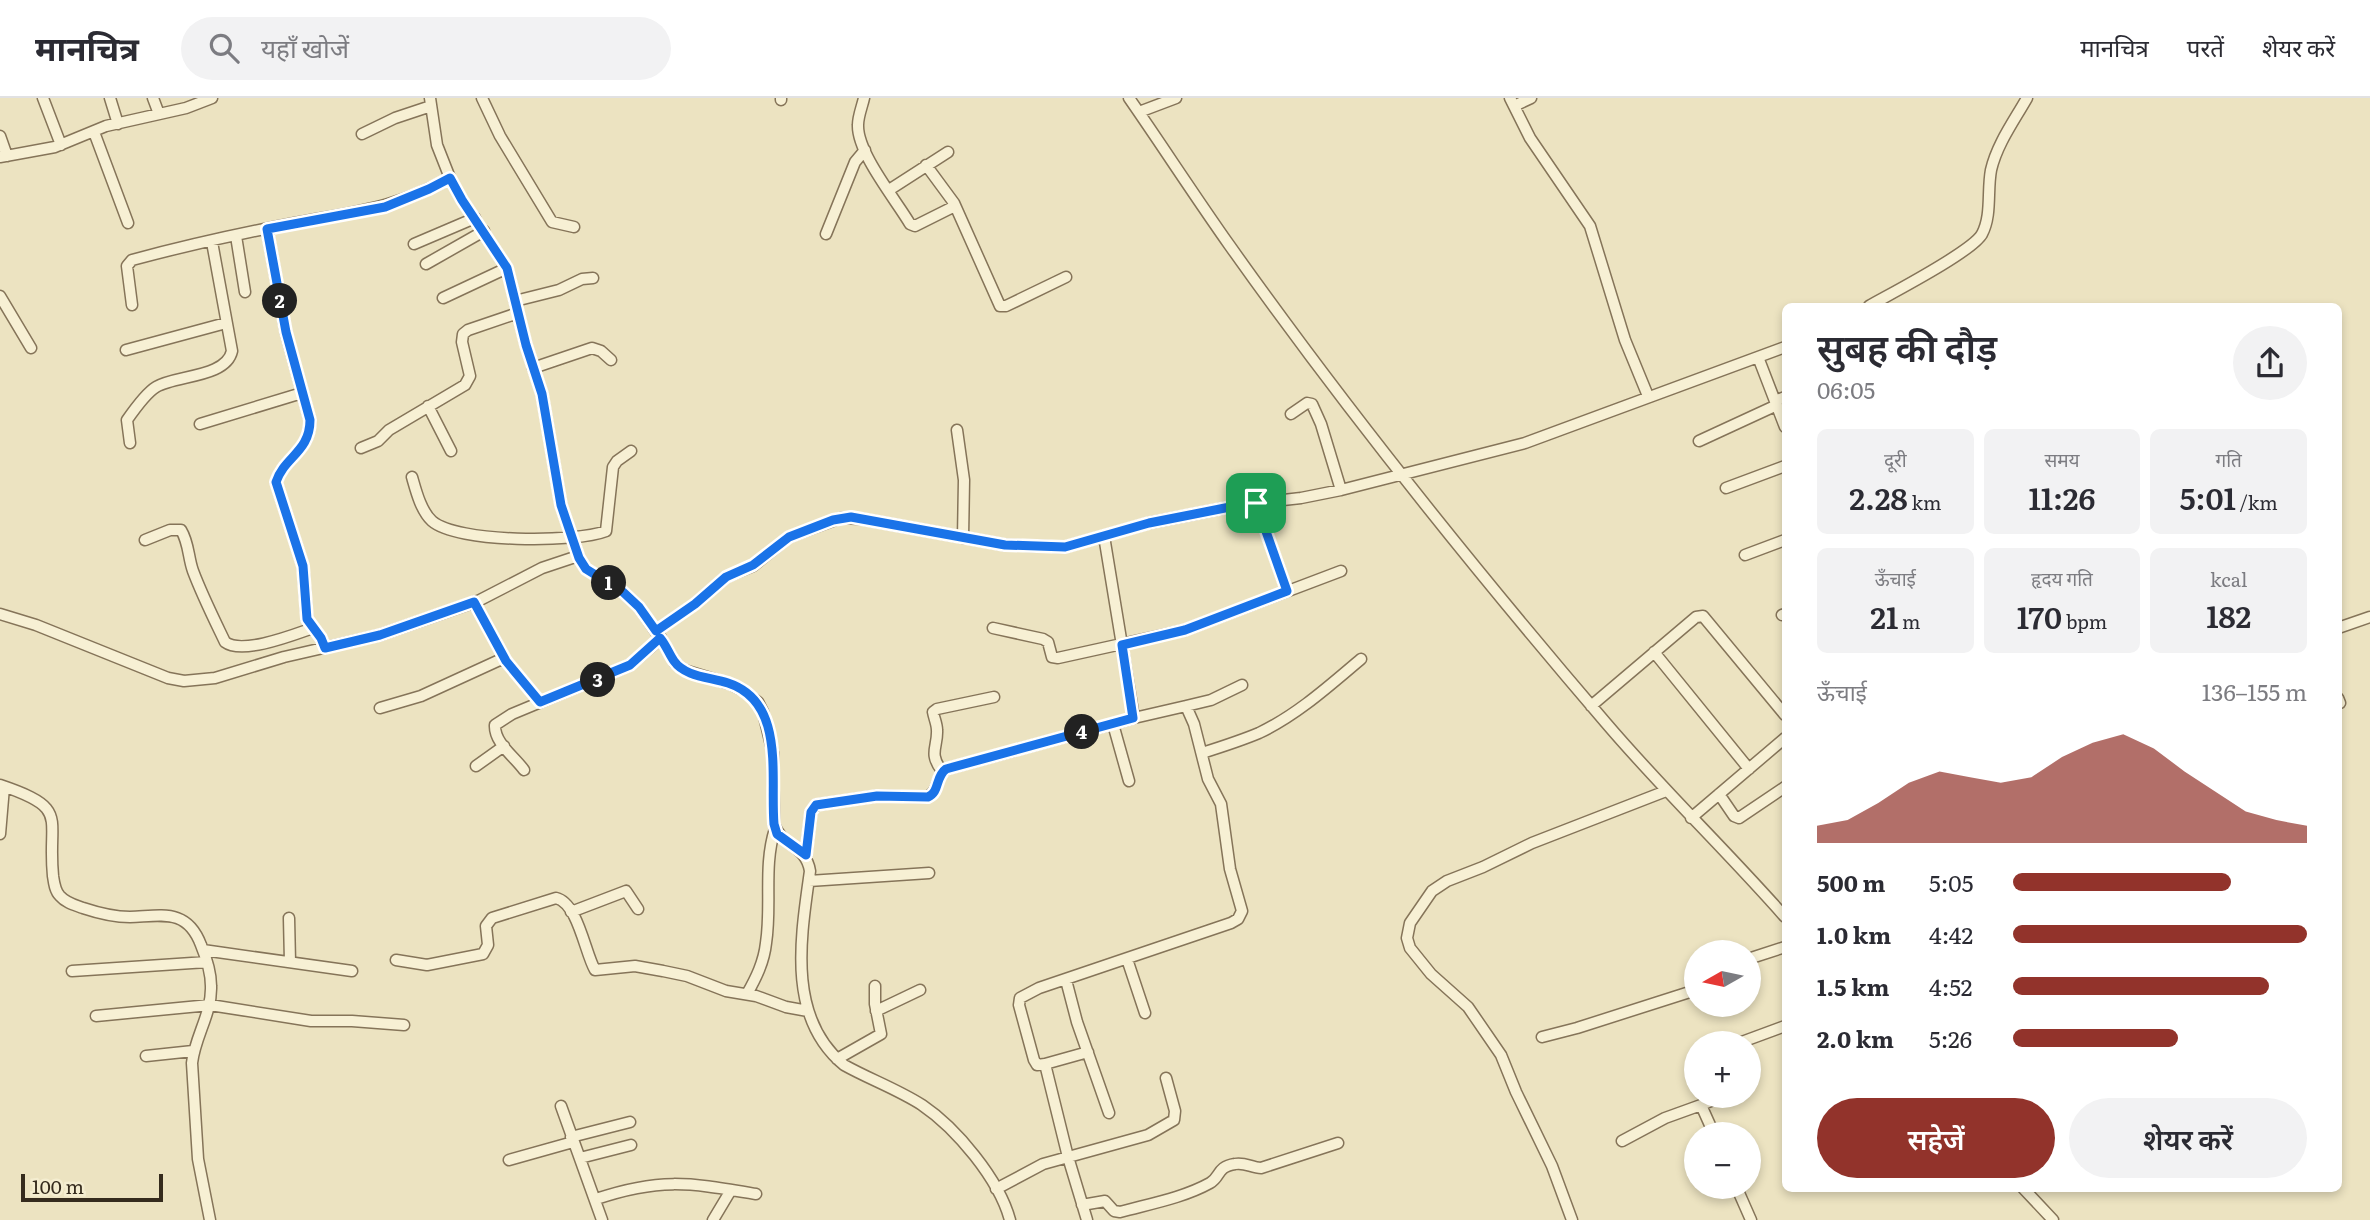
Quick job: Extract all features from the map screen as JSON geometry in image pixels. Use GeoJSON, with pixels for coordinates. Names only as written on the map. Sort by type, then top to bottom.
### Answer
{"type":"FeatureCollection","features":[{"type":"Feature","properties":{"kind":"street"},"geometry":{"type":"LineString","coordinates":[[43,98],[61,145]]}},
{"type":"Feature","properties":{"kind":"street"},"geometry":{"type":"LineString","coordinates":[[110,98],[118,124]]}},
{"type":"Feature","properties":{"kind":"street"},"geometry":{"type":"LineString","coordinates":[[153,98],[159,114]]}},
{"type":"Feature","properties":{"kind":"street"},"geometry":{"type":"LineString","coordinates":[[0,136],[3,157],[61,145],[118,124],[212,98]]}},
{"type":"Feature","properties":{"kind":"street"},"geometry":{"type":"LineString","coordinates":[[482,98],[500,136],[552,222],[574,227]]}},
{"type":"Feature","properties":{"kind":"street"},"geometry":{"type":"LineString","coordinates":[[864,98],[858,123],[865,150],[912,226],[955,206]]}},
{"type":"Feature","properties":{"kind":"street"},"geometry":{"type":"LineString","coordinates":[[1129,98],[1230,246],[1403,475],[1591,706],[1666,791],[1782,914]]}},
{"type":"Feature","properties":{"kind":"street"},"geometry":{"type":"LineString","coordinates":[[1139,112],[1176,98]]}},
{"type":"Feature","properties":{"kind":"street"},"geometry":{"type":"LineString","coordinates":[[1531,98],[1512,102],[1530,138],[1590,226],[1625,340],[1647,396]]}},
{"type":"Feature","properties":{"kind":"street"},"geometry":{"type":"LineString","coordinates":[[1874,303],[1957,254],[1981,234],[1988,210],[1992,166],[2027,98]]}},
{"type":"Feature","properties":{"kind":"street"},"geometry":{"type":"LineString","coordinates":[[362,134],[430,102],[438,145],[450,178],[507,268],[542,394],[561,505],[586,569],[623,592],[639,607],[675,663],[684,670],[730,684],[758,702],[766,721],[773,753],[772,804],[775,829],[769,855],[766,944],[762,963],[747,994]]}},
{"type":"Feature","properties":{"kind":"street"},"geometry":{"type":"LineString","coordinates":[[94,132],[128,223]]}},
{"type":"Feature","properties":{"kind":"street"},"geometry":{"type":"LineString","coordinates":[[826,233],[855,163],[865,150]]}},
{"type":"Feature","properties":{"kind":"street"},"geometry":{"type":"LineString","coordinates":[[889,190],[948,152]]}},
{"type":"Feature","properties":{"kind":"street"},"geometry":{"type":"LineString","coordinates":[[926,165],[955,206],[1000,306],[1006,306],[1066,277]]}},
{"type":"Feature","properties":{"kind":"street"},"geometry":{"type":"LineString","coordinates":[[132,305],[128,263],[267,229],[385,207],[450,178]]}},
{"type":"Feature","properties":{"kind":"street"},"geometry":{"type":"LineString","coordinates":[[414,244],[475,218]]}},
{"type":"Feature","properties":{"kind":"street"},"geometry":{"type":"LineString","coordinates":[[267,229],[286,332],[310,420],[310,432],[301,450],[279,474],[276,482],[303,566],[307,619],[325,648]]}},
{"type":"Feature","properties":{"kind":"street"},"geometry":{"type":"LineString","coordinates":[[426,264],[484,231]]}},
{"type":"Feature","properties":{"kind":"street"},"geometry":{"type":"LineString","coordinates":[[236,236],[245,292]]}},
{"type":"Feature","properties":{"kind":"street"},"geometry":{"type":"LineString","coordinates":[[130,443],[127,420],[153,388],[210,371],[230,358],[232,351],[212,242]]}},
{"type":"Feature","properties":{"kind":"street"},"geometry":{"type":"LineString","coordinates":[[443,298],[507,268]]}},
{"type":"Feature","properties":{"kind":"street"},"geometry":{"type":"LineString","coordinates":[[515,301],[559,290],[582,279],[593,278]]}},
{"type":"Feature","properties":{"kind":"street"},"geometry":{"type":"LineString","coordinates":[[0,296],[31,348]]}},
{"type":"Feature","properties":{"kind":"street"},"geometry":{"type":"LineString","coordinates":[[361,448],[378,441],[389,430],[470,380],[461,337],[464,332],[518,313]]}},
{"type":"Feature","properties":{"kind":"street"},"geometry":{"type":"LineString","coordinates":[[126,350],[226,323]]}},
{"type":"Feature","properties":{"kind":"street"},"geometry":{"type":"LineString","coordinates":[[533,368],[592,348],[601,351],[611,360]]}},
{"type":"Feature","properties":{"kind":"street"},"geometry":{"type":"LineString","coordinates":[[524,770],[494,731],[495,725],[512,714],[630,665],[658,634],[726,577],[749,567],[789,537],[841,518],[862,519],[1035,548],[1065,547],[1149,523],[1240,505],[1341,490],[1525,443],[1782,348]]}},
{"type":"Feature","properties":{"kind":"street"},"geometry":{"type":"LineString","coordinates":[[1699,441],[1779,401],[1758,357]]}},
{"type":"Feature","properties":{"kind":"street"},"geometry":{"type":"LineString","coordinates":[[200,424],[302,393]]}},
{"type":"Feature","properties":{"kind":"street"},"geometry":{"type":"LineString","coordinates":[[1291,414],[1307,403],[1312,404],[1321,424],[1341,490]]}},
{"type":"Feature","properties":{"kind":"street"},"geometry":{"type":"LineString","coordinates":[[428,406],[451,451]]}},
{"type":"Feature","properties":{"kind":"street"},"geometry":{"type":"LineString","coordinates":[[957,430],[964,480],[963,538]]}},
{"type":"Feature","properties":{"kind":"street"},"geometry":{"type":"LineString","coordinates":[[412,477],[426,513],[438,524],[460,532],[489,536],[532,540],[572,537],[606,531],[613,467],[631,451]]}},
{"type":"Feature","properties":{"kind":"street"},"geometry":{"type":"LineString","coordinates":[[1726,488],[1782,467]]}},
{"type":"Feature","properties":{"kind":"street"},"geometry":{"type":"LineString","coordinates":[[1256,503],[1287,591]]}},
{"type":"Feature","properties":{"kind":"street"},"geometry":{"type":"LineString","coordinates":[[145,540],[170,530],[181,530],[186,538],[195,575],[225,642],[230,646],[244,647],[313,628]]}},
{"type":"Feature","properties":{"kind":"street"},"geometry":{"type":"LineString","coordinates":[[1104,536],[1133,718]]}},
{"type":"Feature","properties":{"kind":"street"},"geometry":{"type":"LineString","coordinates":[[1745,555],[1782,541]]}},
{"type":"Feature","properties":{"kind":"street"},"geometry":{"type":"LineString","coordinates":[[0,614],[36,625],[168,678],[184,681],[215,678],[380,635],[474,602],[542,568],[579,556]]}},
{"type":"Feature","properties":{"kind":"street"},"geometry":{"type":"LineString","coordinates":[[993,628],[1043,639],[1048,642],[1051,655],[1055,658],[1185,630],[1341,571]]}},
{"type":"Feature","properties":{"kind":"street"},"geometry":{"type":"LineString","coordinates":[[474,602],[504,658],[540,702]]}},
{"type":"Feature","properties":{"kind":"street"},"geometry":{"type":"LineString","coordinates":[[1591,706],[1696,617],[1703,616],[1782,711]]}},
{"type":"Feature","properties":{"kind":"street"},"geometry":{"type":"LineString","coordinates":[[2342,627],[2370,617]]}},
{"type":"Feature","properties":{"kind":"street"},"geometry":{"type":"LineString","coordinates":[[1654,652],[1749,769]]}},
{"type":"Feature","properties":{"kind":"street"},"geometry":{"type":"LineString","coordinates":[[380,708],[421,695],[504,658]]}},
{"type":"Feature","properties":{"kind":"street"},"geometry":{"type":"LineString","coordinates":[[1202,753],[1236,742],[1284,719],[1361,659]]}},
{"type":"Feature","properties":{"kind":"street"},"geometry":{"type":"LineString","coordinates":[[942,771],[1113,723],[1218,698],[1242,685]]}},
{"type":"Feature","properties":{"kind":"street"},"geometry":{"type":"LineString","coordinates":[[942,771],[934,750],[937,732],[933,712],[994,697]]}},
{"type":"Feature","properties":{"kind":"street"},"geometry":{"type":"LineString","coordinates":[[1088,1052],[1038,1065],[1034,1060],[1019,1001],[1031,992],[1231,923],[1241,915],[1230,869],[1221,804],[1208,779],[1186,706]]}},
{"type":"Feature","properties":{"kind":"street"},"geometry":{"type":"LineString","coordinates":[[1113,723],[1129,781]]}},
{"type":"Feature","properties":{"kind":"street"},"geometry":{"type":"LineString","coordinates":[[1691,818],[1782,740]]}},
{"type":"Feature","properties":{"kind":"street"},"geometry":{"type":"LineString","coordinates":[[476,766],[504,746]]}},
{"type":"Feature","properties":{"kind":"street"},"geometry":{"type":"LineString","coordinates":[[942,771],[936,790],[928,797],[877,796],[821,803],[813,807],[806,855],[810,870],[801,967],[808,1012],[818,1033],[837,1059],[854,1071],[921,1104],[942,1121],[968,1149],[996,1189],[1010,1220]]}},
{"type":"Feature","properties":{"kind":"street"},"geometry":{"type":"LineString","coordinates":[[0,834],[2,786],[25,793],[45,806],[51,814],[54,825],[54,885],[58,895],[69,904],[108,916],[175,916],[189,924],[197,935],[204,950],[211,984],[210,1005],[193,1051],[198,1159],[210,1220]]}},
{"type":"Feature","properties":{"kind":"street"},"geometry":{"type":"LineString","coordinates":[[1719,794],[1734,816],[1739,818],[1782,789]]}},
{"type":"Feature","properties":{"kind":"street"},"geometry":{"type":"LineString","coordinates":[[1572,1220],[1552,1166],[1501,1055],[1468,1007],[1431,974],[1410,948],[1407,938],[1410,923],[1432,891],[1447,881],[1532,843],[1666,791]]}},
{"type":"Feature","properties":{"kind":"street"},"geometry":{"type":"LineString","coordinates":[[775,829],[785,841],[806,855]]}},
{"type":"Feature","properties":{"kind":"street"},"geometry":{"type":"LineString","coordinates":[[809,881],[929,873]]}},
{"type":"Feature","properties":{"kind":"street"},"geometry":{"type":"LineString","coordinates":[[571,912],[626,891],[638,909]]}},
{"type":"Feature","properties":{"kind":"street"},"geometry":{"type":"LineString","coordinates":[[396,960],[428,965],[483,954],[488,945],[487,922],[492,918],[556,898],[566,902],[595,970],[635,966],[687,976],[726,991],[747,994],[808,1012]]}},
{"type":"Feature","properties":{"kind":"street"},"geometry":{"type":"LineString","coordinates":[[289,918],[290,962]]}},
{"type":"Feature","properties":{"kind":"street"},"geometry":{"type":"LineString","coordinates":[[1761,955],[1782,948]]}},
{"type":"Feature","properties":{"kind":"street"},"geometry":{"type":"LineString","coordinates":[[204,950],[352,971]]}},
{"type":"Feature","properties":{"kind":"street"},"geometry":{"type":"LineString","coordinates":[[1127,959],[1145,1013]]}},
{"type":"Feature","properties":{"kind":"street"},"geometry":{"type":"LineString","coordinates":[[72,971],[207,962]]}},
{"type":"Feature","properties":{"kind":"street"},"geometry":{"type":"LineString","coordinates":[[1066,980],[1110,1113]]}},
{"type":"Feature","properties":{"kind":"street"},"geometry":{"type":"LineString","coordinates":[[837,1059],[881,1034],[876,1012],[875,986]]}},
{"type":"Feature","properties":{"kind":"street"},"geometry":{"type":"LineString","coordinates":[[876,1012],[920,990]]}},
{"type":"Feature","properties":{"kind":"street"},"geometry":{"type":"LineString","coordinates":[[1542,1037],[1684,994]]}},
{"type":"Feature","properties":{"kind":"street"},"geometry":{"type":"LineString","coordinates":[[96,1016],[210,1005],[311,1021],[352,1021],[404,1026]]}},
{"type":"Feature","properties":{"kind":"street"},"geometry":{"type":"LineString","coordinates":[[1761,1035],[1782,1027]]}},
{"type":"Feature","properties":{"kind":"street"},"geometry":{"type":"LineString","coordinates":[[146,1056],[193,1051]]}},
{"type":"Feature","properties":{"kind":"street"},"geometry":{"type":"LineString","coordinates":[[1045,1064],[1087,1220]]}},
{"type":"Feature","properties":{"kind":"street"},"geometry":{"type":"LineString","coordinates":[[996,1189],[1043,1164],[1148,1135],[1174,1119],[1175,1111],[1166,1077]]}},
{"type":"Feature","properties":{"kind":"street"},"geometry":{"type":"LineString","coordinates":[[561,1105],[602,1220]]}},
{"type":"Feature","properties":{"kind":"street"},"geometry":{"type":"LineString","coordinates":[[1622,1140],[1665,1118],[1693,1108]]}},
{"type":"Feature","properties":{"kind":"street"},"geometry":{"type":"LineString","coordinates":[[509,1160],[630,1122]]}},
{"type":"Feature","properties":{"kind":"street"},"geometry":{"type":"LineString","coordinates":[[1082,1205],[1105,1200],[1114,1211],[1119,1212],[1171,1198],[1209,1183],[1220,1169],[1226,1166],[1244,1163],[1253,1168],[1262,1168],[1338,1143]]}},
{"type":"Feature","properties":{"kind":"street"},"geometry":{"type":"LineString","coordinates":[[580,1158],[631,1145]]}},
{"type":"Feature","properties":{"kind":"street"},"geometry":{"type":"LineString","coordinates":[[596,1199],[645,1185],[669,1182],[700,1184],[756,1194]]}},
{"type":"Feature","properties":{"kind":"street"},"geometry":{"type":"LineString","coordinates":[[713,1220],[731,1190]]}},
{"type":"Feature","properties":{"kind":"street"},"geometry":{"type":"LineString","coordinates":[[2027,1192],[2053,1220]]}},
{"type":"Feature","properties":{"kind":"street"},"geometry":{"type":"LineString","coordinates":[[1742,1199],[1751,1220]]}},
{"type":"Feature","properties":{"kind":"route"},"geometry":{"type":"LineString","coordinates":[[450,178],[507,268],[526,345],[542,394],[561,505],[579,558],[586,569],[623,592],[639,607],[656,631],[695,604],[726,577],[761,560],[789,537],[841,518],[851,517],[1005,545],[1065,547],[1149,523],[1256,503],[1287,591],[1185,630],[1122,645],[1133,718],[946,769],[940,774],[933,795],[928,797],[877,796],[816,805],[811,812],[806,855],[777,834],[772,804],[773,753],[769,730],[758,702],[730,684],[684,670],[675,663],[660,638],[630,665],[540,702],[500,652],[474,602],[380,635],[325,648],[307,619],[303,566],[276,482],[279,474],[301,450],[310,432],[310,420],[286,332],[267,229],[385,207],[450,178]]}}]}
